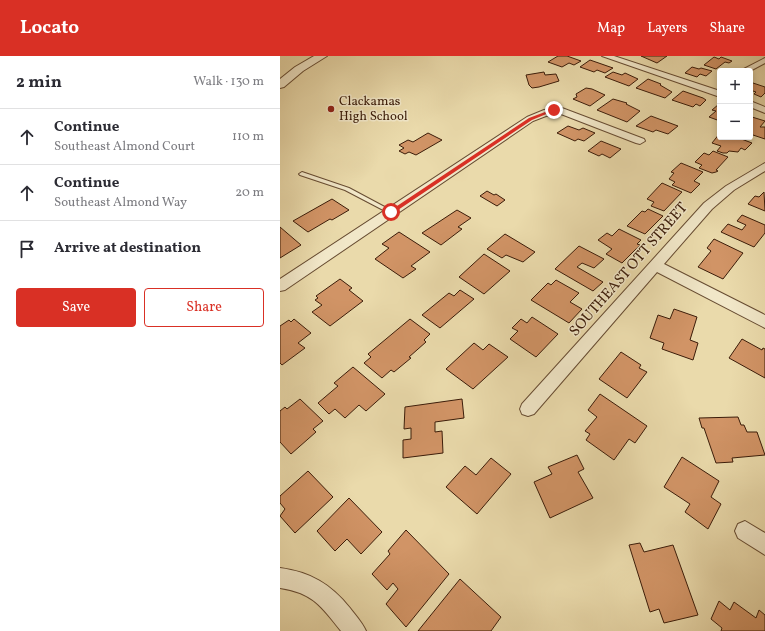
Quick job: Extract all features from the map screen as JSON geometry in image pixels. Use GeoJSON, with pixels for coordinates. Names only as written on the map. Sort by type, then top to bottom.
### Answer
{"type":"FeatureCollection","features":[{"type":"Feature","properties":{"kind":"street"},"geometry":{"type":"LineString","coordinates":[[280,85],[299,69],[322,56]]}},
{"type":"Feature","properties":{"kind":"street"},"geometry":{"type":"LineString","coordinates":[[606,56],[717,91]]}},
{"type":"Feature","properties":{"kind":"street"},"geometry":{"type":"LineString","coordinates":[[750,68],[765,60]]}},
{"type":"Feature","properties":{"kind":"street"},"geometry":{"type":"LineString","coordinates":[[753,105],[765,110]]}},
{"type":"Feature","properties":{"kind":"street"},"geometry":{"type":"LineString","coordinates":[[280,286],[530,119],[544,113],[562,110],[640,141]]}},
{"type":"Feature","properties":{"kind":"street","name":"SOUTHEAST OTT STREET"},"geometry":{"type":"LineString","coordinates":[[528,409],[720,195],[765,166]]}},
{"type":"Feature","properties":{"kind":"street"},"geometry":{"type":"LineString","coordinates":[[656,266],[765,322]]}},
{"type":"Feature","properties":{"kind":"street"},"geometry":{"type":"LineString","coordinates":[[745,531],[765,545]]}},
{"type":"Feature","properties":{"kind":"street"},"geometry":{"type":"LineString","coordinates":[[280,578],[296,579],[322,592],[355,631]]}},
{"type":"Feature","properties":{"kind":"lane"},"geometry":{"type":"LineString","coordinates":[[302,174],[347,189],[391,212]]}},
{"type":"Feature","properties":{"kind":"building"},"geometry":{"type":"Polygon","coordinates":[[[558,56],[567,56],[581,61],[574,65],[569,63],[562,67],[548,62],[558,56]]]}},
{"type":"Feature","properties":{"kind":"building"},"geometry":{"type":"Polygon","coordinates":[[[641,56],[667,56],[657,63],[641,56]]]}},
{"type":"Feature","properties":{"kind":"building"},"geometry":{"type":"Polygon","coordinates":[[[714,57],[719,59],[721,57],[732,61],[729,63],[725,62],[716,69],[704,65],[714,57]]]}},
{"type":"Feature","properties":{"kind":"building"},"geometry":{"type":"Polygon","coordinates":[[[590,60],[613,68],[605,73],[597,70],[594,72],[580,67],[590,60]]]}},
{"type":"Feature","properties":{"kind":"building"},"geometry":{"type":"Polygon","coordinates":[[[692,67],[712,71],[706,76],[700,74],[697,77],[685,73],[692,67]]]}},
{"type":"Feature","properties":{"kind":"building"},"geometry":{"type":"Polygon","coordinates":[[[544,72],[545,75],[556,74],[559,81],[532,88],[529,85],[526,75],[544,72]]]}},
{"type":"Feature","properties":{"kind":"building"},"geometry":{"type":"Polygon","coordinates":[[[613,72],[622,75],[625,73],[638,79],[629,86],[605,77],[613,72]]]}},
{"type":"Feature","properties":{"kind":"building"},"geometry":{"type":"Polygon","coordinates":[[[648,79],[661,84],[660,85],[672,92],[665,98],[636,88],[648,79]]]}},
{"type":"Feature","properties":{"kind":"building"},"geometry":{"type":"Polygon","coordinates":[[[753,83],[765,87],[765,93],[761,97],[754,94],[756,92],[753,91],[753,83]]]}},
{"type":"Feature","properties":{"kind":"building"},"geometry":{"type":"Polygon","coordinates":[[[586,88],[605,95],[590,106],[573,99],[577,97],[576,94],[586,88]]]}},
{"type":"Feature","properties":{"kind":"building"},"geometry":{"type":"Polygon","coordinates":[[[683,91],[706,100],[700,106],[696,104],[693,107],[672,100],[683,91]]]}},
{"type":"Feature","properties":{"kind":"building"},"geometry":{"type":"Polygon","coordinates":[[[613,99],[627,103],[626,104],[640,111],[627,122],[597,110],[613,99]]]}},
{"type":"Feature","properties":{"kind":"building"},"geometry":{"type":"Polygon","coordinates":[[[717,106],[717,120],[709,117],[716,111],[712,110],[717,106]]]}},
{"type":"Feature","properties":{"kind":"building"},"geometry":{"type":"Polygon","coordinates":[[[651,116],[678,126],[668,134],[656,130],[653,132],[636,126],[651,116]]]}},
{"type":"Feature","properties":{"kind":"building"},"geometry":{"type":"Polygon","coordinates":[[[753,117],[765,121],[760,127],[765,127],[765,139],[753,135],[753,117]]]}},
{"type":"Feature","properties":{"kind":"building"},"geometry":{"type":"Polygon","coordinates":[[[568,126],[579,130],[583,128],[595,133],[584,141],[578,139],[575,141],[557,133],[568,126]]]}},
{"type":"Feature","properties":{"kind":"building"},"geometry":{"type":"Polygon","coordinates":[[[428,133],[442,140],[416,155],[409,152],[405,154],[399,151],[404,148],[399,145],[408,140],[413,142],[428,133]]]}},
{"type":"Feature","properties":{"kind":"building"},"geometry":{"type":"Polygon","coordinates":[[[717,137],[717,140],[744,140],[752,143],[745,150],[741,148],[738,152],[729,151],[727,153],[723,153],[717,151],[721,146],[712,143],[717,137]]]}},
{"type":"Feature","properties":{"kind":"building"},"geometry":{"type":"Polygon","coordinates":[[[601,141],[621,149],[610,158],[602,154],[599,156],[588,151],[601,141]]]}},
{"type":"Feature","properties":{"kind":"building"},"geometry":{"type":"Polygon","coordinates":[[[713,151],[728,157],[716,170],[718,171],[712,173],[699,168],[702,165],[695,162],[704,153],[709,155],[713,151]]]}},
{"type":"Feature","properties":{"kind":"building"},"geometry":{"type":"Polygon","coordinates":[[[681,163],[703,172],[694,181],[700,184],[691,193],[672,185],[675,182],[669,179],[674,173],[671,172],[681,163]]]}},
{"type":"Feature","properties":{"kind":"building"},"geometry":{"type":"Polygon","coordinates":[[[662,183],[682,192],[664,211],[651,206],[654,202],[647,199],[662,183]]]}},
{"type":"Feature","properties":{"kind":"building"},"geometry":{"type":"Polygon","coordinates":[[[487,191],[494,195],[496,194],[505,200],[497,206],[480,196],[487,191]]]}},
{"type":"Feature","properties":{"kind":"building"},"geometry":{"type":"Polygon","coordinates":[[[764,192],[765,211],[748,204],[755,196],[759,197],[764,192]]]}},
{"type":"Feature","properties":{"kind":"building"},"geometry":{"type":"Polygon","coordinates":[[[332,199],[349,210],[308,232],[293,221],[332,199]]]}},
{"type":"Feature","properties":{"kind":"building"},"geometry":{"type":"Polygon","coordinates":[[[648,209],[663,216],[645,234],[627,226],[642,211],[645,212],[648,209]]]}},
{"type":"Feature","properties":{"kind":"building"},"geometry":{"type":"Polygon","coordinates":[[[457,210],[471,218],[458,227],[462,229],[441,245],[422,233],[457,210]]]}},
{"type":"Feature","properties":{"kind":"building"},"geometry":{"type":"Polygon","coordinates":[[[742,215],[765,225],[765,233],[754,247],[721,232],[728,224],[742,230],[746,225],[737,221],[742,215]]]}},
{"type":"Feature","properties":{"kind":"building"},"geometry":{"type":"Polygon","coordinates":[[[280,227],[301,245],[280,258],[280,227]]]}},
{"type":"Feature","properties":{"kind":"building"},"geometry":{"type":"Polygon","coordinates":[[[619,229],[641,240],[637,244],[640,245],[622,263],[606,254],[612,249],[598,240],[607,233],[612,236],[619,229]]]}},
{"type":"Feature","properties":{"kind":"building"},"geometry":{"type":"Polygon","coordinates":[[[399,232],[430,252],[411,266],[416,269],[403,278],[375,259],[389,248],[382,244],[399,232]]]}},
{"type":"Feature","properties":{"kind":"building"},"geometry":{"type":"Polygon","coordinates":[[[505,234],[535,252],[523,262],[506,255],[502,258],[487,249],[505,234]]]}},
{"type":"Feature","properties":{"kind":"building"},"geometry":{"type":"Polygon","coordinates":[[[714,239],[743,253],[723,279],[698,267],[711,251],[707,248],[714,239]]]}},
{"type":"Feature","properties":{"kind":"building"},"geometry":{"type":"Polygon","coordinates":[[[579,246],[604,259],[594,268],[582,263],[577,267],[603,282],[593,291],[555,269],[579,246]]]}},
{"type":"Feature","properties":{"kind":"building"},"geometry":{"type":"Polygon","coordinates":[[[484,254],[510,271],[484,294],[459,277],[484,254]]]}},
{"type":"Feature","properties":{"kind":"building"},"geometry":{"type":"Polygon","coordinates":[[[340,279],[352,288],[349,290],[363,301],[330,326],[312,312],[322,305],[315,300],[318,298],[316,296],[340,279]]]}},
{"type":"Feature","properties":{"kind":"building"},"geometry":{"type":"Polygon","coordinates":[[[556,280],[579,293],[570,302],[582,309],[569,323],[531,300],[548,283],[551,285],[556,280]]]}},
{"type":"Feature","properties":{"kind":"building"},"geometry":{"type":"Polygon","coordinates":[[[460,290],[474,299],[440,328],[422,315],[449,293],[454,296],[460,290]]]}},
{"type":"Feature","properties":{"kind":"building"},"geometry":{"type":"Polygon","coordinates":[[[674,309],[697,317],[690,340],[698,343],[693,360],[662,349],[664,343],[650,338],[658,315],[670,319],[674,309]]]}},
{"type":"Feature","properties":{"kind":"building"},"geometry":{"type":"Polygon","coordinates":[[[532,317],[558,334],[536,357],[510,339],[518,331],[512,328],[521,319],[527,323],[532,317]]]}},
{"type":"Feature","properties":{"kind":"building"},"geometry":{"type":"Polygon","coordinates":[[[294,319],[311,333],[298,343],[305,348],[282,365],[280,363],[280,326],[289,320],[291,322],[294,319]]]}},
{"type":"Feature","properties":{"kind":"building"},"geometry":{"type":"Polygon","coordinates":[[[410,319],[430,334],[424,340],[426,342],[409,357],[411,358],[394,372],[391,370],[382,378],[364,363],[371,357],[368,354],[410,319]]]}},
{"type":"Feature","properties":{"kind":"building"},"geometry":{"type":"Polygon","coordinates":[[[742,339],[762,350],[763,348],[765,349],[765,378],[729,358],[742,339]]]}},
{"type":"Feature","properties":{"kind":"building"},"geometry":{"type":"Polygon","coordinates":[[[474,343],[483,350],[489,344],[508,357],[473,389],[446,369],[474,343]]]}},
{"type":"Feature","properties":{"kind":"building"},"geometry":{"type":"Polygon","coordinates":[[[621,352],[641,365],[639,368],[647,372],[627,398],[599,379],[621,352]]]}},
{"type":"Feature","properties":{"kind":"building"},"geometry":{"type":"Polygon","coordinates":[[[353,367],[385,394],[366,411],[359,405],[345,418],[335,409],[329,414],[318,403],[338,386],[334,383],[353,367]]]}},
{"type":"Feature","properties":{"kind":"building"},"geometry":{"type":"Polygon","coordinates":[[[600,394],[647,426],[635,443],[629,439],[614,460],[586,440],[590,434],[585,431],[597,417],[588,410],[600,394]]]}},
{"type":"Feature","properties":{"kind":"building"},"geometry":{"type":"Polygon","coordinates":[[[300,399],[323,421],[313,429],[316,432],[291,454],[280,442],[280,411],[285,407],[287,409],[300,399]]]}},
{"type":"Feature","properties":{"kind":"building"},"geometry":{"type":"Polygon","coordinates":[[[462,399],[464,418],[435,422],[435,432],[442,431],[443,453],[403,458],[403,440],[411,439],[411,428],[404,429],[405,407],[462,399]]]}},
{"type":"Feature","properties":{"kind":"building"},"geometry":{"type":"Polygon","coordinates":[[[738,417],[741,425],[744,425],[747,432],[757,432],[765,455],[732,458],[733,462],[716,463],[699,418],[738,417]]]}},
{"type":"Feature","properties":{"kind":"building"},"geometry":{"type":"Polygon","coordinates":[[[577,455],[584,469],[578,472],[593,498],[550,518],[534,482],[552,474],[548,467],[577,455]]]}},
{"type":"Feature","properties":{"kind":"building"},"geometry":{"type":"Polygon","coordinates":[[[682,457],[719,481],[711,497],[721,504],[708,529],[685,512],[690,504],[664,487],[682,457]]]}},
{"type":"Feature","properties":{"kind":"building"},"geometry":{"type":"Polygon","coordinates":[[[491,458],[511,474],[477,514],[446,487],[465,466],[476,475],[491,458]]]}},
{"type":"Feature","properties":{"kind":"building"},"geometry":{"type":"Polygon","coordinates":[[[308,471],[333,497],[295,533],[280,516],[285,509],[280,503],[280,496],[308,471]]]}},
{"type":"Feature","properties":{"kind":"building"},"geometry":{"type":"Polygon","coordinates":[[[349,498],[382,532],[361,554],[347,539],[335,551],[317,531],[349,498]]]}},
{"type":"Feature","properties":{"kind":"building"},"geometry":{"type":"Polygon","coordinates":[[[406,530],[449,574],[406,627],[386,604],[398,589],[393,583],[387,590],[372,574],[390,554],[388,551],[406,530]]]}},
{"type":"Feature","properties":{"kind":"building"},"geometry":{"type":"Polygon","coordinates":[[[640,543],[644,552],[673,545],[698,615],[664,623],[659,609],[650,612],[629,545],[640,543]]]}},
{"type":"Feature","properties":{"kind":"building"},"geometry":{"type":"Polygon","coordinates":[[[460,579],[501,617],[491,631],[418,631],[460,579]]]}},
{"type":"Feature","properties":{"kind":"building"},"geometry":{"type":"Polygon","coordinates":[[[719,601],[730,610],[734,602],[756,618],[759,610],[765,615],[765,631],[721,631],[722,628],[711,619],[719,601]]]}},
{"type":"Feature","properties":{"kind":"place","name":"Clackamas High School"},"geometry":{"type":"Point","coordinates":[331,109]}},
{"type":"Feature","properties":{"kind":"route"},"geometry":{"type":"LineString","coordinates":[[391,212],[530,119],[554,110]]}}]}
